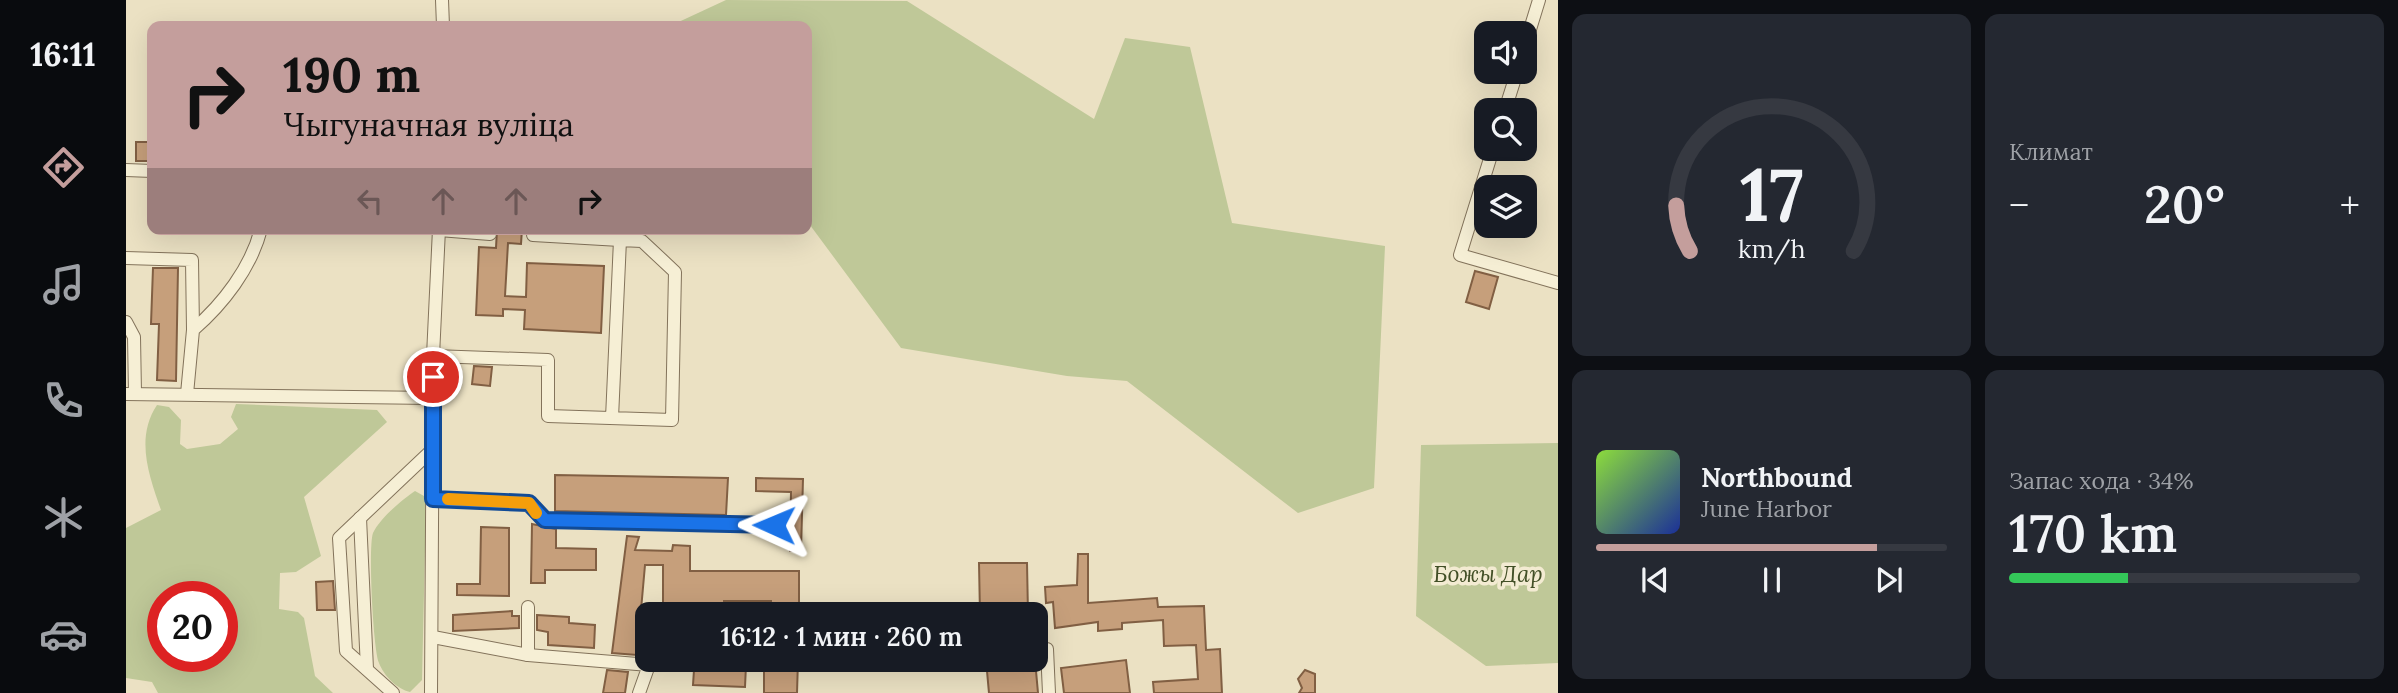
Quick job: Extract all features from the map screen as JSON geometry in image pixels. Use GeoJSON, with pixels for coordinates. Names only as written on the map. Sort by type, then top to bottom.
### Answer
{"type":"FeatureCollection","features":[{"type":"Feature","properties":{"kind":"street"},"geometry":{"type":"LineString","coordinates":[[442,0],[443,21]]}},
{"type":"Feature","properties":{"kind":"street"},"geometry":{"type":"LineString","coordinates":[[1533,21],[1539,0]]}},
{"type":"Feature","properties":{"kind":"street"},"geometry":{"type":"LineString","coordinates":[[1489,161],[1460,255],[1558,283]]}},
{"type":"Feature","properties":{"kind":"street"},"geometry":{"type":"LineString","coordinates":[[126,170],[147,171]]}},
{"type":"Feature","properties":{"kind":"street"},"geometry":{"type":"LineString","coordinates":[[193,330],[217,309],[234,285],[258,235]]}},
{"type":"Feature","properties":{"kind":"street"},"geometry":{"type":"LineString","coordinates":[[431,693],[433,356],[439,235]]}},
{"type":"Feature","properties":{"kind":"street"},"geometry":{"type":"LineString","coordinates":[[433,356],[548,360],[548,416],[672,420],[675,272],[642,241],[533,235]]}},
{"type":"Feature","properties":{"kind":"street"},"geometry":{"type":"LineString","coordinates":[[612,418],[620,240]]}},
{"type":"Feature","properties":{"kind":"street"},"geometry":{"type":"LineString","coordinates":[[126,258],[192,260],[193,330],[187,394]]}},
{"type":"Feature","properties":{"kind":"street"},"geometry":{"type":"LineString","coordinates":[[126,322],[134,337],[130,393],[433,398]]}},
{"type":"Feature","properties":{"kind":"street"},"geometry":{"type":"LineString","coordinates":[[393,693],[346,651],[339,538],[433,449]]}},
{"type":"Feature","properties":{"kind":"street"},"geometry":{"type":"LineString","coordinates":[[433,499],[529,503],[545,520],[774,525]]}},
{"type":"Feature","properties":{"kind":"street"},"geometry":{"type":"LineString","coordinates":[[360,518],[367,669]]}},
{"type":"Feature","properties":{"kind":"street"},"geometry":{"type":"LineString","coordinates":[[528,607],[528,655]]}},
{"type":"Feature","properties":{"kind":"street"},"geometry":{"type":"LineString","coordinates":[[433,637],[528,655],[649,665],[639,693]]}},
{"type":"Feature","properties":{"kind":"street"},"geometry":{"type":"LineString","coordinates":[[1048,671],[1049,693]]}},
{"type":"Feature","properties":{"kind":"green space"},"geometry":{"type":"Polygon","coordinates":[[[726,0],[907,1],[1094,119],[1125,38],[1190,47],[1232,223],[1385,246],[1374,488],[1298,513],[1127,381],[1067,376],[901,348],[812,228],[812,21],[681,21],[726,0]]]}},
{"type":"Feature","properties":{"kind":"green space"},"geometry":{"type":"Polygon","coordinates":[[[236,404],[377,410],[387,422],[304,497],[321,556],[296,572],[280,573],[279,609],[298,612],[304,618],[315,676],[333,693],[158,693],[152,682],[126,678],[126,528],[161,510],[146,457],[145,444],[150,418],[157,405],[169,407],[181,420],[180,444],[187,449],[220,444],[238,429],[231,417],[236,404]]]}},
{"type":"Feature","properties":{"kind":"green space","name":"Божы Дар"},"geometry":{"type":"Polygon","coordinates":[[[1558,443],[1558,663],[1486,666],[1416,616],[1421,445],[1558,443]]]}},
{"type":"Feature","properties":{"kind":"green space"},"geometry":{"type":"Polygon","coordinates":[[[415,491],[424,496],[426,504],[422,680],[410,692],[392,681],[379,663],[373,619],[371,557],[376,527],[415,491]]]}},
{"type":"Feature","properties":{"kind":"building"},"geometry":{"type":"Polygon","coordinates":[[[136,142],[147,142],[147,161],[136,161],[136,142]]]}},
{"type":"Feature","properties":{"kind":"building"},"geometry":{"type":"Polygon","coordinates":[[[497,235],[522,235],[521,244],[508,243],[505,296],[526,297],[527,263],[604,266],[601,333],[524,329],[525,310],[503,309],[503,316],[476,315],[479,247],[496,248],[497,235]]]}},
{"type":"Feature","properties":{"kind":"building"},"geometry":{"type":"Polygon","coordinates":[[[153,268],[178,268],[176,381],[157,380],[159,324],[151,324],[153,268]]]}},
{"type":"Feature","properties":{"kind":"building"},"geometry":{"type":"Polygon","coordinates":[[[1475,271],[1498,277],[1489,309],[1466,302],[1475,271]]]}},
{"type":"Feature","properties":{"kind":"building"},"geometry":{"type":"Polygon","coordinates":[[[474,366],[492,367],[490,386],[472,384],[474,366]]]}},
{"type":"Feature","properties":{"kind":"building"},"geometry":{"type":"Polygon","coordinates":[[[555,475],[728,478],[726,515],[555,511],[555,475]]]}},
{"type":"Feature","properties":{"kind":"building"},"geometry":{"type":"Polygon","coordinates":[[[756,478],[803,479],[801,551],[790,551],[791,492],[756,491],[756,478]]]}},
{"type":"Feature","properties":{"kind":"building"},"geometry":{"type":"Polygon","coordinates":[[[532,524],[556,529],[556,548],[596,549],[596,570],[545,570],[545,583],[531,583],[532,524]]]}},
{"type":"Feature","properties":{"kind":"building"},"geometry":{"type":"Polygon","coordinates":[[[481,527],[509,528],[509,596],[457,595],[457,584],[480,584],[481,527]]]}},
{"type":"Feature","properties":{"kind":"building"},"geometry":{"type":"Polygon","coordinates":[[[627,536],[639,537],[635,550],[672,551],[673,545],[690,546],[690,571],[799,571],[799,602],[663,602],[663,565],[645,565],[642,602],[635,602],[635,655],[612,653],[627,536]]]}},
{"type":"Feature","properties":{"kind":"building"},"geometry":{"type":"Polygon","coordinates":[[[1078,554],[1088,554],[1088,603],[1157,598],[1158,607],[1204,606],[1206,650],[1220,649],[1222,693],[1154,693],[1153,682],[1198,679],[1196,645],[1164,646],[1163,620],[1122,623],[1122,629],[1098,631],[1098,622],[1055,628],[1053,602],[1046,602],[1045,587],[1077,585],[1078,554]]]}},
{"type":"Feature","properties":{"kind":"building"},"geometry":{"type":"Polygon","coordinates":[[[979,563],[1027,563],[1028,602],[980,602],[979,563]]]}},
{"type":"Feature","properties":{"kind":"building"},"geometry":{"type":"Polygon","coordinates":[[[333,581],[335,610],[317,610],[316,582],[333,581]]]}},
{"type":"Feature","properties":{"kind":"building"},"geometry":{"type":"Polygon","coordinates":[[[512,611],[512,616],[519,616],[519,628],[453,631],[453,615],[512,611]]]}},
{"type":"Feature","properties":{"kind":"building"},"geometry":{"type":"Polygon","coordinates":[[[537,615],[569,617],[569,623],[595,625],[594,648],[548,645],[548,632],[537,630],[537,615]]]}},
{"type":"Feature","properties":{"kind":"building"},"geometry":{"type":"Polygon","coordinates":[[[1126,660],[1130,693],[1064,693],[1061,668],[1126,660]]]}},
{"type":"Feature","properties":{"kind":"building"},"geometry":{"type":"Polygon","coordinates":[[[607,670],[628,672],[625,693],[603,693],[607,670]]]}},
{"type":"Feature","properties":{"kind":"building"},"geometry":{"type":"Polygon","coordinates":[[[1305,670],[1315,674],[1315,693],[1299,693],[1302,688],[1298,679],[1305,670]]]}},
{"type":"Feature","properties":{"kind":"building"},"geometry":{"type":"Polygon","coordinates":[[[694,672],[746,672],[745,687],[693,685],[694,672]]]}},
{"type":"Feature","properties":{"kind":"building"},"geometry":{"type":"Polygon","coordinates":[[[764,672],[798,672],[797,693],[764,693],[764,672]]]}},
{"type":"Feature","properties":{"kind":"building"},"geometry":{"type":"Polygon","coordinates":[[[987,672],[1036,672],[1038,693],[989,693],[987,672]]]}},
{"type":"Feature","properties":{"kind":"slow traffic"},"geometry":{"type":"LineString","coordinates":[[448,499],[529,503],[536,513]]}},
{"type":"Feature","properties":{"kind":"route"},"geometry":{"type":"LineString","coordinates":[[433,377],[433,499],[529,503],[545,520],[774,525]]}}]}
